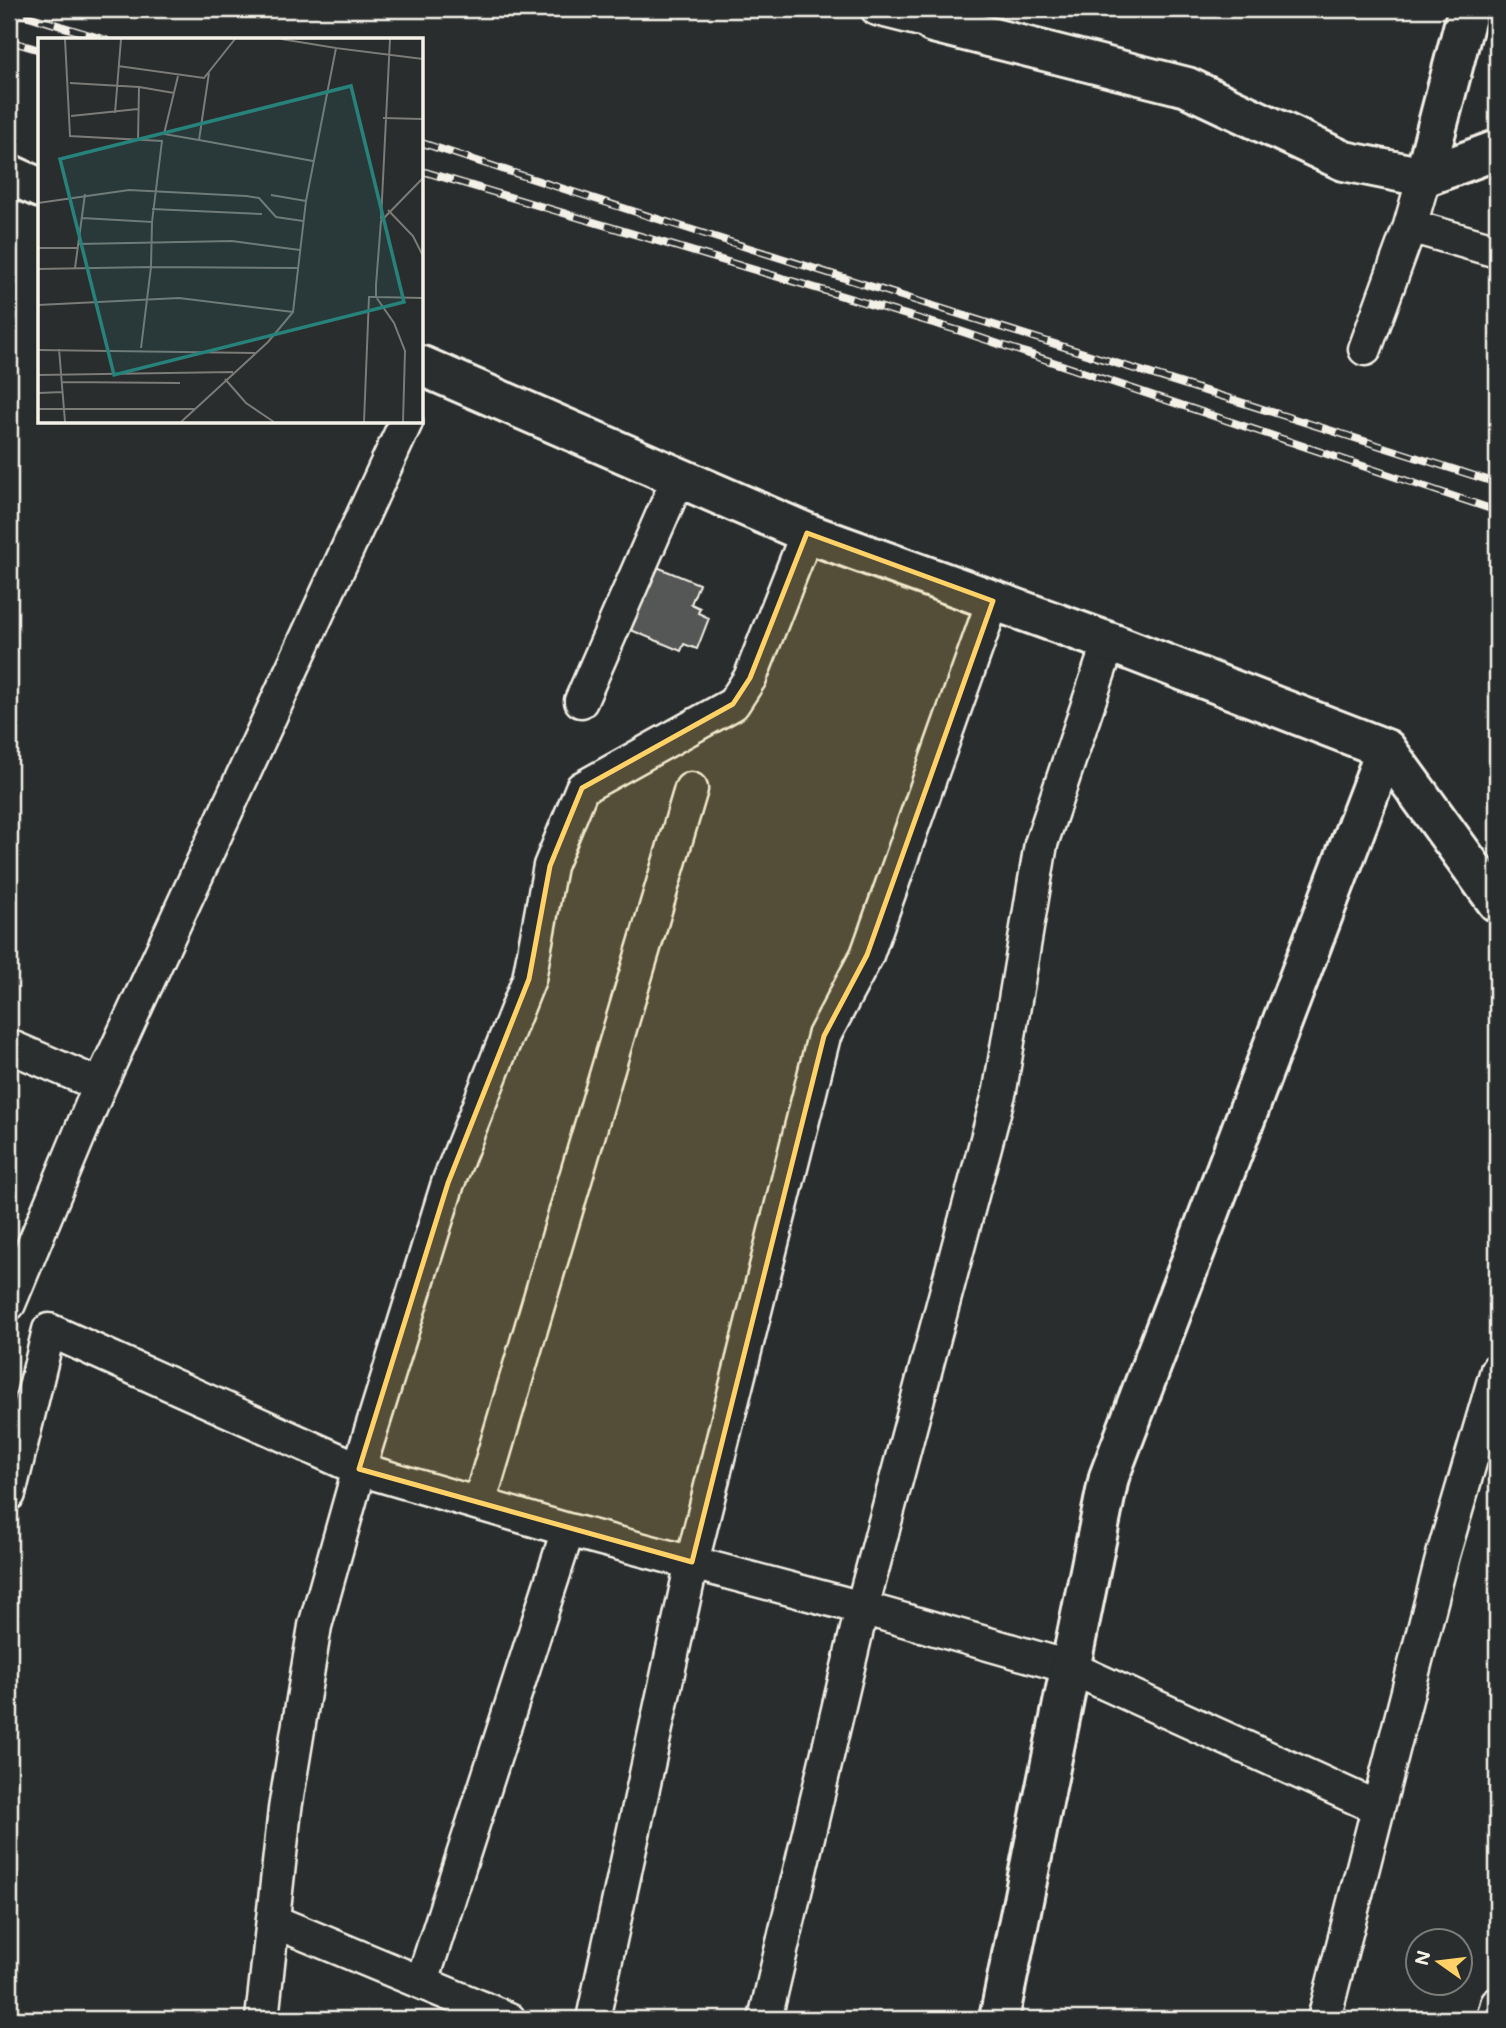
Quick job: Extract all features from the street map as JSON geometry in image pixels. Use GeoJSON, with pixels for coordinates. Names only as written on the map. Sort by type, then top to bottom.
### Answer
{"type":"FeatureCollection","features":[{"type":"Feature","properties":{"kind":"street"},"geometry":{"type":"LineString","coordinates":[[877,9],[926,16],[1187,87],[1344,160],[1423,177],[1497,150]]}},
{"type":"Feature","properties":{"kind":"street"},"geometry":{"type":"LineString","coordinates":[[1365,349],[1410,226],[1468,9]]}},
{"type":"Feature","properties":{"kind":"street"},"geometry":{"type":"LineString","coordinates":[[9,174],[38,187]]}},
{"type":"Feature","properties":{"kind":"street"},"geometry":{"type":"LineString","coordinates":[[1410,226],[1497,251]]}},
{"type":"Feature","properties":{"kind":"street"},"geometry":{"type":"LineString","coordinates":[[425,374],[807,533],[1109,642],[1386,749],[1497,902]]}},
{"type":"Feature","properties":{"kind":"street"},"geometry":{"type":"LineString","coordinates":[[9,1304],[100,1085],[405,424]]}},
{"type":"Feature","properties":{"kind":"street"},"geometry":{"type":"LineString","coordinates":[[581,701],[678,479]]}},
{"type":"Feature","properties":{"kind":"street"},"geometry":{"type":"LineString","coordinates":[[262,2019],[285,1809],[315,1626],[359,1469],[448,1183],[528,979],[550,866],[582,788],[733,704],[750,678],[807,533]]}},
{"type":"Feature","properties":{"kind":"street"},"geometry":{"type":"LineString","coordinates":[[593,2019],[692,1562],[824,1036],[867,955],[993,601]]}},
{"type":"Feature","properties":{"kind":"street"},"geometry":{"type":"LineString","coordinates":[[765,2019],[862,1608],[1000,1090],[1041,844],[1109,642]]}},
{"type":"Feature","properties":{"kind":"street"},"geometry":{"type":"LineString","coordinates":[[999,2019],[1109,1477],[1386,749]]}},
{"type":"Feature","properties":{"kind":"street"},"geometry":{"type":"LineString","coordinates":[[479,1504],[691,789]]}},
{"type":"Feature","properties":{"kind":"street"},"geometry":{"type":"LineString","coordinates":[[9,1046],[100,1085]]}},
{"type":"Feature","properties":{"kind":"street"},"geometry":{"type":"LineString","coordinates":[[9,1490],[49,1330],[359,1469],[568,1530],[862,1608],[1069,1667],[1378,1808]]}},
{"type":"Feature","properties":{"kind":"street"},"geometry":{"type":"LineString","coordinates":[[1324,2019],[1443,1555],[1497,1370]]}},
{"type":"Feature","properties":{"kind":"street"},"geometry":{"type":"LineString","coordinates":[[422,1982],[568,1530]]}},
{"type":"Feature","properties":{"kind":"street"},"geometry":{"type":"LineString","coordinates":[[273,1921],[509,2019]]}},
{"type":"Feature","properties":{"kind":"street"},"geometry":{"type":"LineString","coordinates":[[1493,2019],[1497,2004]]}},
{"type":"Feature","properties":{"kind":"highlighted area"},"geometry":{"type":"Polygon","coordinates":[[[807,533],[993,601],[867,955],[824,1036],[692,1562],[359,1469],[448,1183],[529,979],[550,866],[582,788],[733,704],[750,678],[807,533]]]}},
{"type":"Feature","properties":{"kind":"building"},"geometry":{"type":"Polygon","coordinates":[[[652,565],[699,584],[691,604],[700,608],[698,613],[709,618],[697,649],[684,644],[681,651],[626,628],[652,565]]]}},
{"type":"Feature","properties":{"kind":"railway"},"geometry":{"type":"LineString","coordinates":[[9,10],[100,38]]}},
{"type":"Feature","properties":{"kind":"railway"},"geometry":{"type":"LineString","coordinates":[[9,41],[38,49]]}},
{"type":"Feature","properties":{"kind":"railway"},"geometry":{"type":"LineString","coordinates":[[424,144],[1497,483]]}},
{"type":"Feature","properties":{"kind":"railway"},"geometry":{"type":"LineString","coordinates":[[424,172],[960,331],[1497,511]]}}]}
